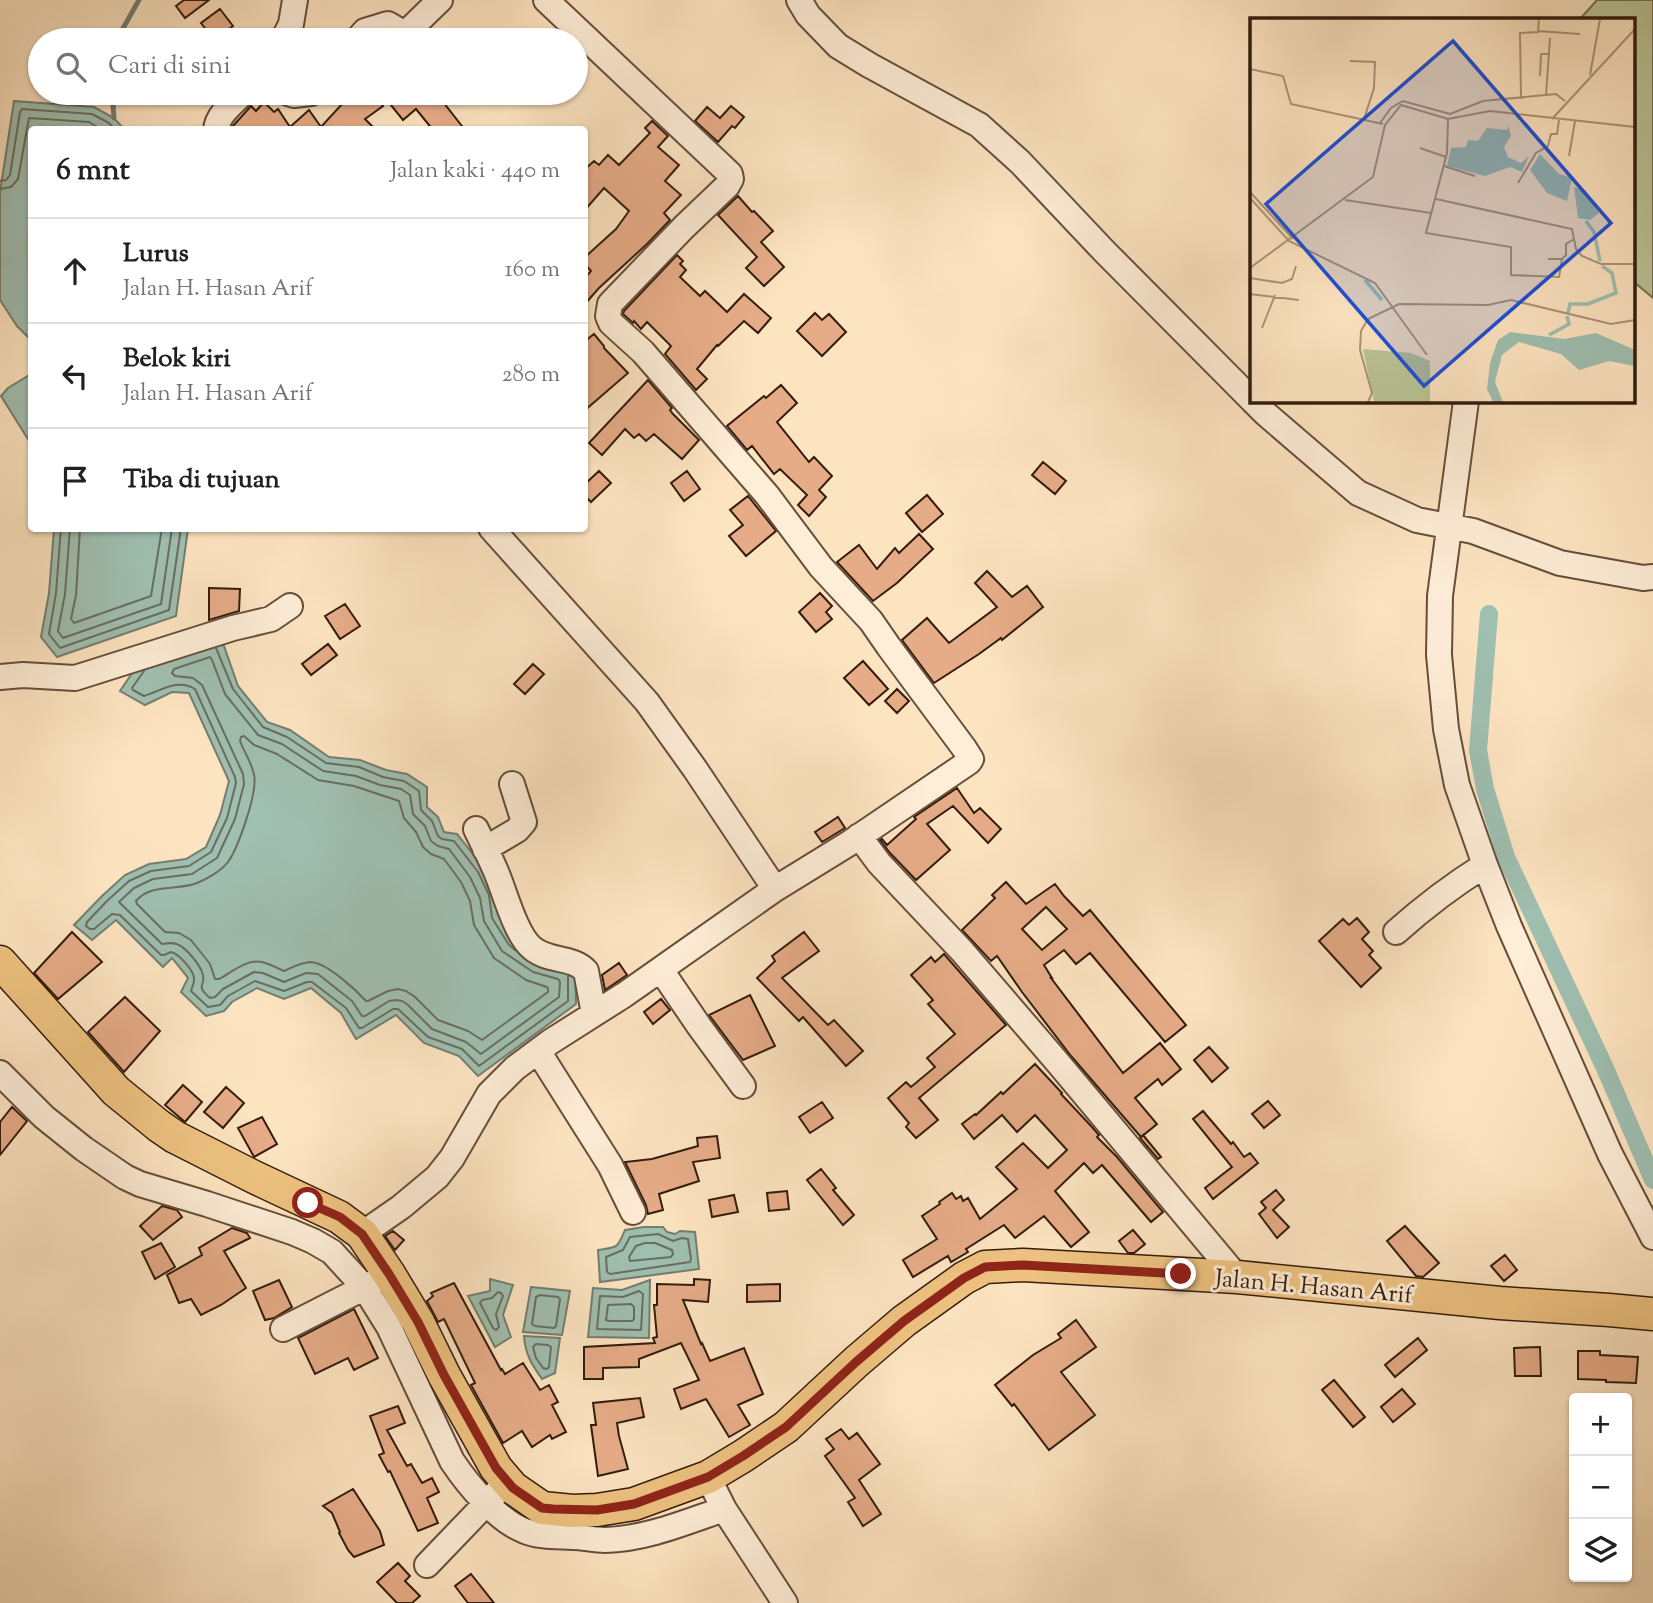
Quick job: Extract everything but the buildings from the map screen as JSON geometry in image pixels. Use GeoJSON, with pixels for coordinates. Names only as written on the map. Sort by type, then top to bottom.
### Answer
{"type":"FeatureCollection","features":[{"type":"Feature","properties":{"kind":"main road","name":"Jalan H. Hasan Arif"},"geometry":{"type":"LineString","coordinates":[[0,962],[116,1091],[159,1126],[175,1137],[254,1177],[340,1217],[362,1234],[376,1281],[418,1322],[496,1468],[495,1493],[513,1488],[542,1508],[597,1510],[716,1493],[743,1456],[786,1427],[904,1321],[964,1278],[985,1267],[1023,1265],[1237,1277],[1500,1303],[1653,1314]]}},
{"type":"Feature","properties":{"kind":"street"},"geometry":{"type":"LineString","coordinates":[[288,28],[295,0]]}},
{"type":"Feature","properties":{"kind":"street"},"geometry":{"type":"LineString","coordinates":[[417,28],[440,0]]}},
{"type":"Feature","properties":{"kind":"street"},"geometry":{"type":"LineString","coordinates":[[545,0],[575,28]]}},
{"type":"Feature","properties":{"kind":"street"},"geometry":{"type":"LineString","coordinates":[[799,0],[808,15],[838,46],[979,125],[1020,162],[1104,251],[1250,397]]}},
{"type":"Feature","properties":{"kind":"street"},"geometry":{"type":"LineString","coordinates":[[375,28],[388,24],[394,28]]}},
{"type":"Feature","properties":{"kind":"street"},"geometry":{"type":"LineString","coordinates":[[362,1234],[438,1177],[489,1094],[592,1000],[661,970],[775,889],[859,836],[971,759],[872,621],[821,567],[767,495],[643,352],[611,323],[608,316],[610,304],[731,179],[730,174],[588,40]]}},
{"type":"Feature","properties":{"kind":"street"},"geometry":{"type":"LineString","coordinates":[[216,126],[218,119],[231,105]]}},
{"type":"Feature","properties":{"kind":"street"},"geometry":{"type":"LineString","coordinates":[[1255,402],[1358,493],[1417,520],[1473,531],[1560,562],[1643,578],[1653,577]]}},
{"type":"Feature","properties":{"kind":"street"},"geometry":{"type":"LineString","coordinates":[[1466,402],[1440,596],[1439,655],[1446,729],[1457,785],[1509,926],[1610,1154],[1653,1237]]}},
{"type":"Feature","properties":{"kind":"street"},"geometry":{"type":"LineString","coordinates":[[495,532],[647,702],[775,889]]}},
{"type":"Feature","properties":{"kind":"street"},"geometry":{"type":"LineString","coordinates":[[0,677],[75,678],[233,628],[271,619],[290,606]]}},
{"type":"Feature","properties":{"kind":"street"},"geometry":{"type":"LineString","coordinates":[[512,784],[524,822],[517,830],[481,839],[527,942],[548,957],[577,963],[586,971],[592,1000]]}},
{"type":"Feature","properties":{"kind":"street"},"geometry":{"type":"LineString","coordinates":[[859,836],[879,863],[962,951],[1050,1053],[1237,1277]]}},
{"type":"Feature","properties":{"kind":"street"},"geometry":{"type":"LineString","coordinates":[[1396,932],[1433,900],[1485,865]]}},
{"type":"Feature","properties":{"kind":"street"},"geometry":{"type":"LineString","coordinates":[[661,970],[743,1086]]}},
{"type":"Feature","properties":{"kind":"street"},"geometry":{"type":"LineString","coordinates":[[538,1051],[610,1165],[633,1212]]}},
{"type":"Feature","properties":{"kind":"street"},"geometry":{"type":"LineString","coordinates":[[0,1073],[44,1117],[125,1177],[313,1241],[376,1281],[282,1329]]}},
{"type":"Feature","properties":{"kind":"street"},"geometry":{"type":"LineString","coordinates":[[427,1565],[495,1493]]}},
{"type":"Feature","properties":{"kind":"street"},"geometry":{"type":"LineString","coordinates":[[716,1493],[783,1602]]}},
{"type":"Feature","properties":{"kind":"green space"},"geometry":{"type":"Polygon","coordinates":[[[1597,0],[1653,0],[1653,298],[1636,284],[1636,18],[1581,18],[1597,0]]]}},
{"type":"Feature","properties":{"kind":"water"},"geometry":{"type":"Polygon","coordinates":[[[14,101],[28,102],[28,105],[94,107],[114,118],[121,126],[28,126],[28,337],[17,326],[0,300],[0,192],[14,101]]]}},
{"type":"Feature","properties":{"kind":"water"},"geometry":{"type":"Polygon","coordinates":[[[28,376],[28,439],[1,396],[8,388],[28,376]]]}},
{"type":"Feature","properties":{"kind":"water"},"geometry":{"type":"Polygon","coordinates":[[[54,532],[188,532],[176,616],[57,657],[41,637],[49,593],[54,532]]]}},
{"type":"Feature","properties":{"kind":"water"},"geometry":{"type":"Polygon","coordinates":[[[216,638],[224,646],[238,686],[267,722],[290,730],[329,757],[360,760],[386,770],[407,774],[427,787],[427,807],[438,817],[444,832],[457,834],[484,868],[496,893],[498,915],[515,941],[575,967],[576,1004],[478,1076],[459,1056],[424,1043],[396,1015],[356,1039],[341,1013],[311,988],[284,999],[257,988],[232,1002],[224,1011],[206,1016],[181,992],[188,978],[172,958],[163,967],[116,920],[92,940],[74,925],[125,875],[149,864],[186,859],[206,847],[220,815],[229,781],[189,693],[172,692],[145,705],[120,691],[137,666],[216,638]]]}},
{"type":"Feature","properties":{"kind":"water"},"geometry":{"type":"Polygon","coordinates":[[[663,1227],[667,1232],[675,1234],[680,1231],[695,1232],[699,1269],[600,1282],[598,1250],[616,1246],[625,1230],[663,1227]]]}},
{"type":"Feature","properties":{"kind":"water"},"geometry":{"type":"Polygon","coordinates":[[[490,1279],[513,1285],[503,1315],[511,1337],[495,1347],[468,1296],[490,1291],[490,1279]]]}},
{"type":"Feature","properties":{"kind":"water"},"geometry":{"type":"Polygon","coordinates":[[[650,1280],[649,1338],[588,1337],[593,1288],[622,1290],[650,1280]]]}},
{"type":"Feature","properties":{"kind":"water"},"geometry":{"type":"Polygon","coordinates":[[[531,1287],[570,1291],[562,1335],[523,1332],[531,1287]]]}},
{"type":"Feature","properties":{"kind":"water"},"geometry":{"type":"Polygon","coordinates":[[[524,1336],[560,1338],[555,1373],[542,1379],[530,1359],[524,1336]]]}},
{"type":"Feature","properties":{"kind":"waterway"},"geometry":{"type":"LineString","coordinates":[[123,28],[139,0]]}},
{"type":"Feature","properties":{"kind":"waterway"},"geometry":{"type":"LineString","coordinates":[[113,105],[114,118]]}},
{"type":"Feature","properties":{"kind":"waterway"},"geometry":{"type":"LineString","coordinates":[[1489,614],[1478,750],[1485,789],[1506,857],[1605,1068],[1653,1180]]}},
{"type":"Feature","properties":{"kind":"route"},"geometry":{"type":"LineString","coordinates":[[308,1203],[340,1217],[362,1234],[418,1322],[444,1375],[506,1481],[542,1508],[573,1511],[597,1510],[646,1501],[708,1477],[786,1427],[904,1321],[964,1278],[985,1267],[1023,1265],[1181,1274]]}}]}
